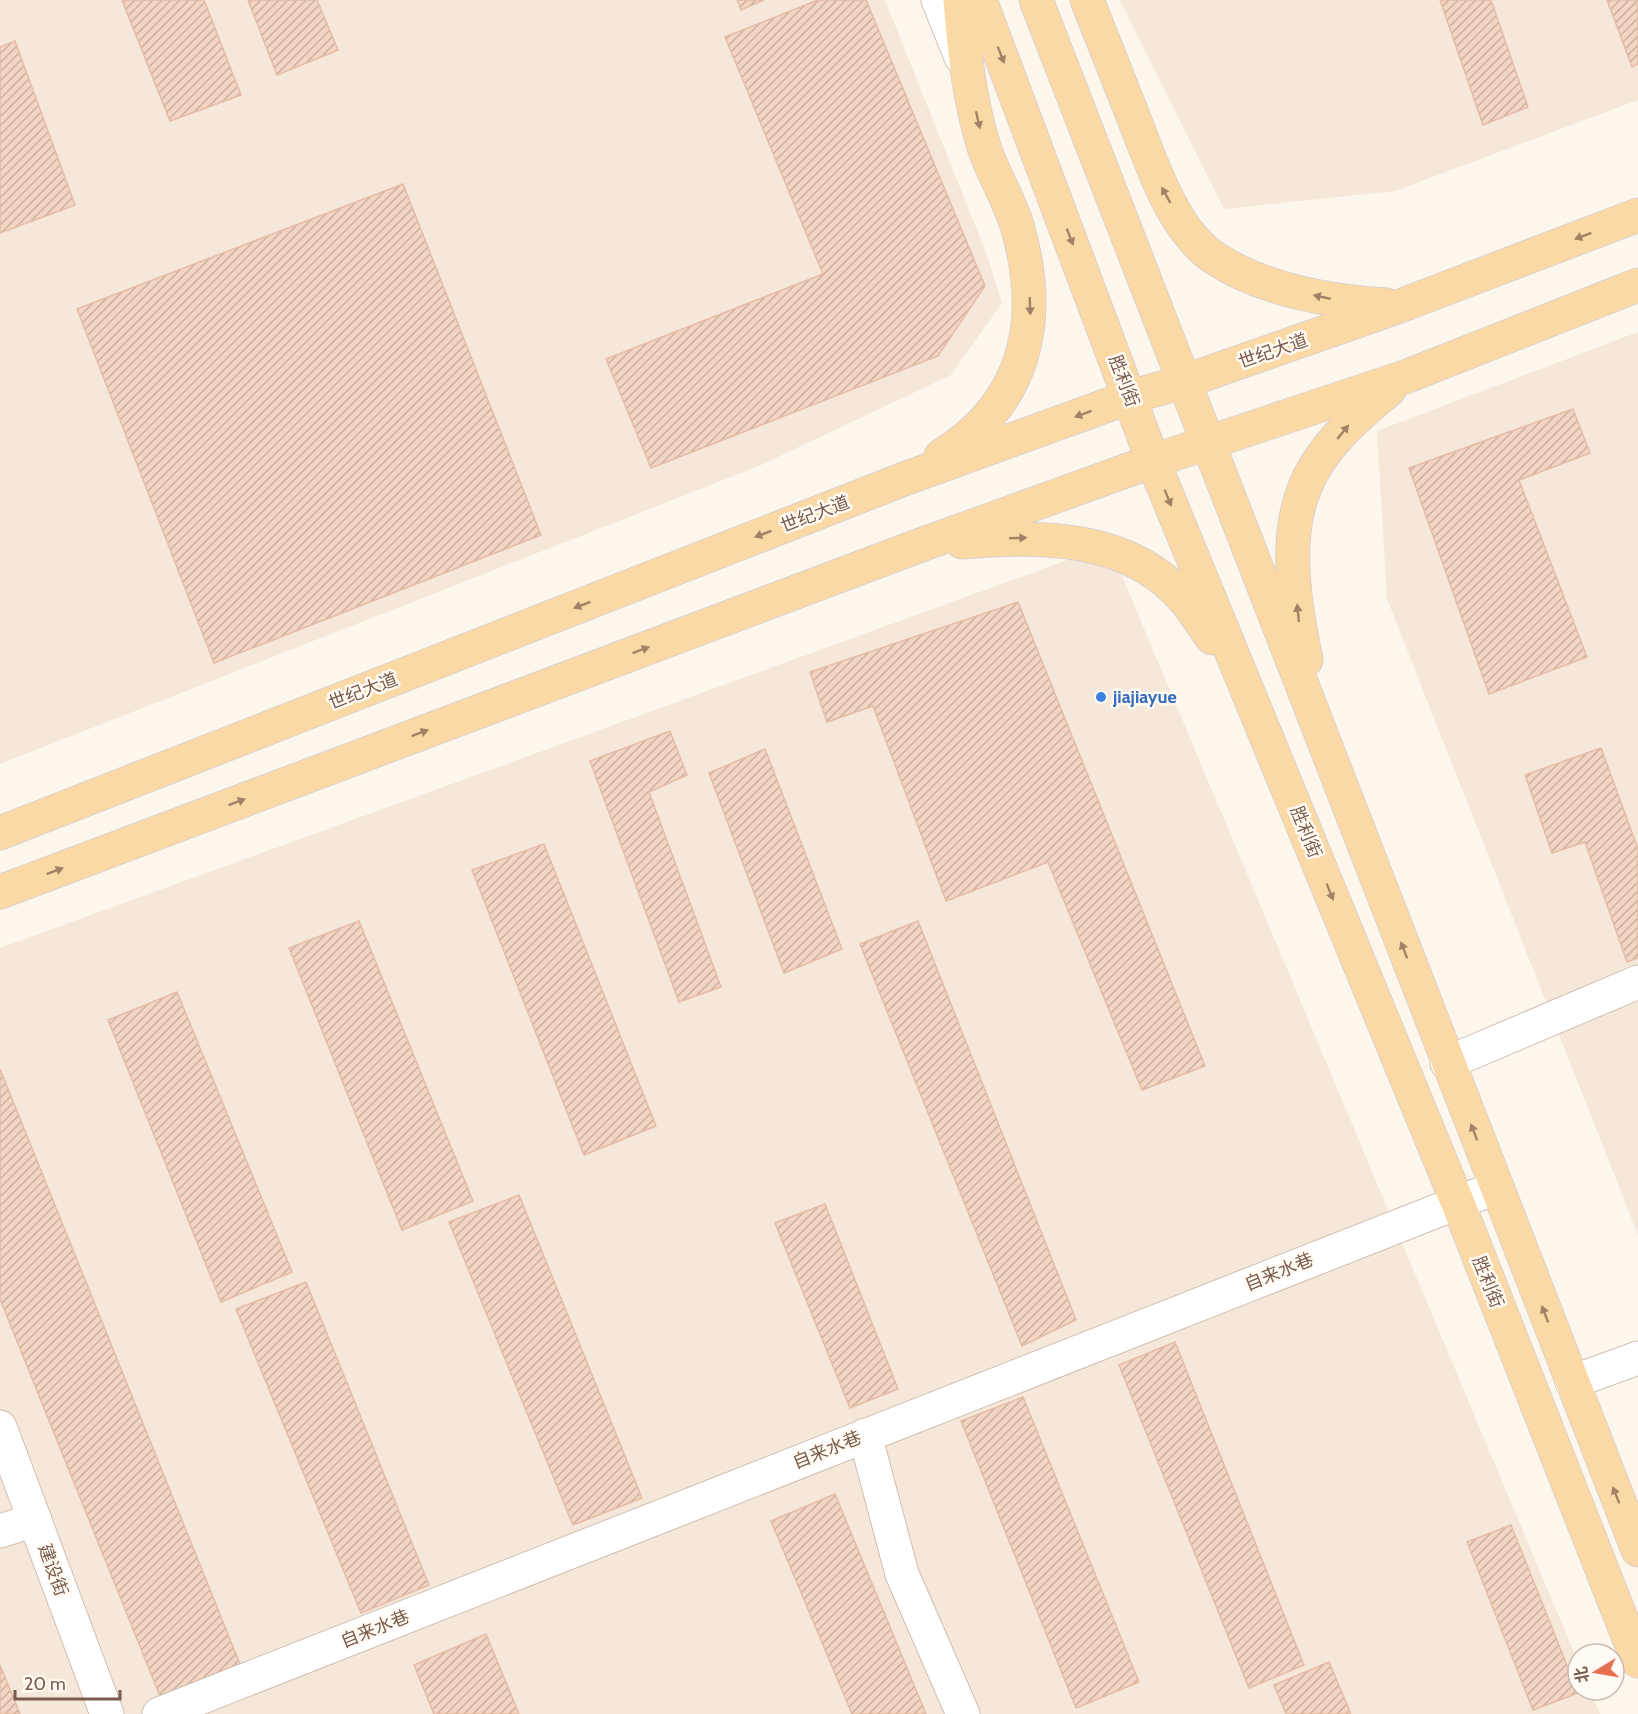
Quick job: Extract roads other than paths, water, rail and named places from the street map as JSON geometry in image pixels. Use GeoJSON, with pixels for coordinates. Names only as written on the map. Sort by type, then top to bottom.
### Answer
{"type":"FeatureCollection","features":[{"type":"Feature","properties":{"kind":"main road"},"geometry":{"type":"LineString","coordinates":[[904,479],[958,446],[992,414],[1011,387],[1022,356],[1031,316],[1029,275],[1018,227],[984,145],[966,69],[960,0]]}},
{"type":"Feature","properties":{"kind":"main road","name":"胜利街"},"geometry":{"type":"LineString","coordinates":[[980,0],[1153,460],[1457,1201],[1638,1661]]}},
{"type":"Feature","properties":{"kind":"main road"},"geometry":{"type":"LineString","coordinates":[[1036,0],[1183,382],[1205,445],[1320,733],[1495,1188],[1638,1550]]}},
{"type":"Feature","properties":{"kind":"main road"},"geometry":{"type":"LineString","coordinates":[[1087,0],[1158,180],[1185,229],[1215,258],[1298,292],[1346,303],[1400,306]]}},
{"type":"Feature","properties":{"kind":"main road","name":"世纪大道"},"geometry":{"type":"LineString","coordinates":[[0,833],[904,479],[1130,397],[1183,382],[1400,306],[1638,215]]}},
{"type":"Feature","properties":{"kind":"main road"},"geometry":{"type":"LineString","coordinates":[[0,892],[918,546],[1153,460],[1205,445],[1405,376],[1638,285]]}},
{"type":"Feature","properties":{"kind":"main road"},"geometry":{"type":"LineString","coordinates":[[1320,733],[1300,634],[1293,569],[1295,523],[1305,487],[1319,461],[1354,418],[1405,376]]}},
{"type":"Feature","properties":{"kind":"main road"},"geometry":{"type":"LineString","coordinates":[[918,546],[1018,537],[1071,540],[1111,551],[1153,571],[1185,600],[1224,656],[1273,752]]}},
{"type":"Feature","properties":{"kind":"street"},"geometry":{"type":"LineString","coordinates":[[938,0],[966,69]]}},
{"type":"Feature","properties":{"kind":"street"},"geometry":{"type":"LineString","coordinates":[[1447,1063],[1638,982]]}},
{"type":"Feature","properties":{"kind":"street","name":"自来水巷"},"geometry":{"type":"LineString","coordinates":[[159,1714],[1457,1201],[1495,1188]]}},
{"type":"Feature","properties":{"kind":"street"},"geometry":{"type":"LineString","coordinates":[[1572,1382],[1638,1358]]}},
{"type":"Feature","properties":{"kind":"street","name":"建设街"},"geometry":{"type":"LineString","coordinates":[[0,1427],[107,1714]]}},
{"type":"Feature","properties":{"kind":"street"},"geometry":{"type":"LineString","coordinates":[[865,1435],[902,1574],[963,1714]]}},
{"type":"Feature","properties":{"kind":"street"},"geometry":{"type":"LineString","coordinates":[[0,1532],[35,1520]]}},
{"type":"Feature","properties":{"kind":"place","name":"jiajiayue"},"geometry":{"type":"Point","coordinates":[1101,697]}}]}
